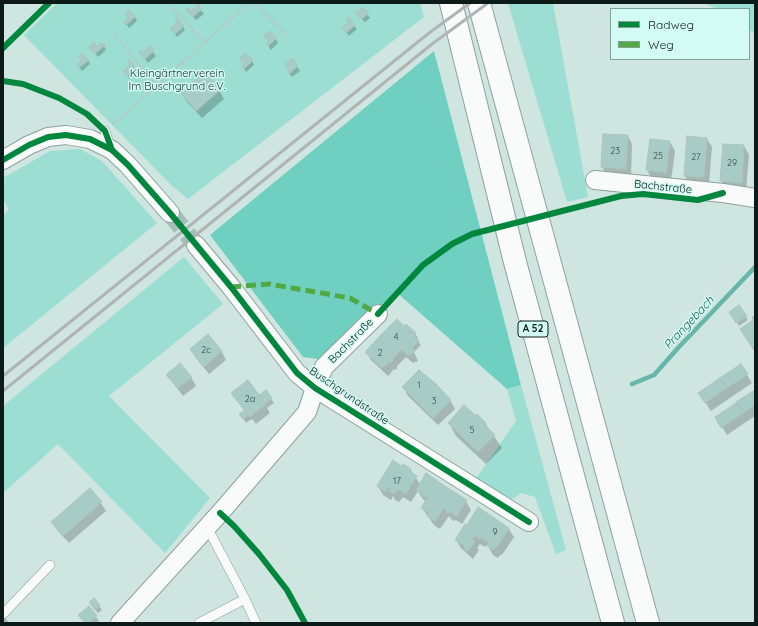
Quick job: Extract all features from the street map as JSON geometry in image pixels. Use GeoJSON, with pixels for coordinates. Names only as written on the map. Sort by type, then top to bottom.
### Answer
{"type":"FeatureCollection","features":[{"type":"Feature","properties":{"kind":"highway"},"geometry":{"type":"LineString","coordinates":[[447,3],[459,34]]}},
{"type":"Feature","properties":{"kind":"highway","name":"A 52"},"geometry":{"type":"LineString","coordinates":[[451,3],[515,262],[614,623]]}},
{"type":"Feature","properties":{"kind":"highway"},"geometry":{"type":"LineString","coordinates":[[479,3],[648,623]]}},
{"type":"Feature","properties":{"kind":"highway"},"geometry":{"type":"LineString","coordinates":[[484,3],[492,53]]}},
{"type":"Feature","properties":{"kind":"street"},"geometry":{"type":"LineString","coordinates":[[3,160],[29,145],[48,137],[66,136],[90,139],[112,150],[128,165],[170,213]]}},
{"type":"Feature","properties":{"kind":"street","name":"Bachstraße"},"geometry":{"type":"LineString","coordinates":[[595,180],[724,193],[755,198]]}},
{"type":"Feature","properties":{"kind":"street","name":"Buschgrundstraße"},"geometry":{"type":"LineString","coordinates":[[196,245],[231,287],[297,373],[315,388],[529,522]]}},
{"type":"Feature","properties":{"kind":"street","name":"Bachstraße"},"geometry":{"type":"LineString","coordinates":[[324,367],[378,314]]}},
{"type":"Feature","properties":{"kind":"street","name":"Buschgrundstraße"},"geometry":{"type":"LineString","coordinates":[[120,623],[207,527],[307,412],[324,367]]}},
{"type":"Feature","properties":{"kind":"lane"},"geometry":{"type":"LineString","coordinates":[[105,131],[112,150]]}},
{"type":"Feature","properties":{"kind":"lane"},"geometry":{"type":"LineString","coordinates":[[207,527],[256,623]]}},
{"type":"Feature","properties":{"kind":"lane"},"geometry":{"type":"LineString","coordinates":[[3,614],[50,565]]}},
{"type":"Feature","properties":{"kind":"lane"},"geometry":{"type":"LineString","coordinates":[[199,623],[245,599]]}},
{"type":"Feature","properties":{"kind":"path"},"geometry":{"type":"LineString","coordinates":[[168,3],[204,42]]}},
{"type":"Feature","properties":{"kind":"path"},"geometry":{"type":"LineString","coordinates":[[105,131],[249,3]]}},
{"type":"Feature","properties":{"kind":"path"},"geometry":{"type":"LineString","coordinates":[[254,3],[286,36]]}},
{"type":"Feature","properties":{"kind":"path"},"geometry":{"type":"LineString","coordinates":[[114,34],[156,85]]}},
{"type":"Feature","properties":{"kind":"green space","name":"Kleingärtnerverein Im Buschgrund e.V."},"geometry":{"type":"Polygon","coordinates":[[[57,3],[420,3],[424,17],[188,199],[171,185],[24,35],[57,3]]]}},
{"type":"Feature","properties":{"kind":"green space"},"geometry":{"type":"Polygon","coordinates":[[[508,3],[553,3],[588,197],[567,202],[508,3]]]}},
{"type":"Feature","properties":{"kind":"green space"},"geometry":{"type":"Polygon","coordinates":[[[704,3],[755,3],[755,34],[750,30],[750,8],[715,8],[704,3]]]}},
{"type":"Feature","properties":{"kind":"green space"},"geometry":{"type":"Polygon","coordinates":[[[434,51],[521,385],[507,389],[396,292],[333,351],[318,359],[303,357],[210,235],[434,51]]]}},
{"type":"Feature","properties":{"kind":"green space"},"geometry":{"type":"Polygon","coordinates":[[[80,149],[102,161],[157,223],[3,348],[3,215],[9,210],[3,199],[3,178],[50,151],[80,149]]]}},
{"type":"Feature","properties":{"kind":"green space"},"geometry":{"type":"Polygon","coordinates":[[[184,257],[223,304],[109,396],[210,498],[165,553],[58,444],[3,493],[3,406],[184,257]]]}},
{"type":"Feature","properties":{"kind":"green space"},"geometry":{"type":"Polygon","coordinates":[[[521,385],[566,550],[556,554],[535,497],[521,493],[508,502],[475,480],[516,421],[507,389],[521,385]]]}},
{"type":"Feature","properties":{"kind":"building"},"geometry":{"type":"Polygon","coordinates":[[[198,4],[202,9],[193,17],[186,10],[188,8],[191,11],[198,4]]]}},
{"type":"Feature","properties":{"kind":"building"},"geometry":{"type":"Polygon","coordinates":[[[363,7],[369,13],[362,19],[353,9],[357,13],[363,7]]]}},
{"type":"Feature","properties":{"kind":"building"},"geometry":{"type":"Polygon","coordinates":[[[129,10],[135,17],[126,25],[124,22],[128,18],[125,14],[129,10]]]}},
{"type":"Feature","properties":{"kind":"building"},"geometry":{"type":"Polygon","coordinates":[[[348,17],[355,25],[346,33],[342,28],[349,22],[346,19],[348,17]]]}},
{"type":"Feature","properties":{"kind":"building"},"geometry":{"type":"Polygon","coordinates":[[[177,18],[184,26],[175,34],[170,29],[177,23],[175,20],[177,18]]]}},
{"type":"Feature","properties":{"kind":"building"},"geometry":{"type":"Polygon","coordinates":[[[270,31],[277,38],[268,46],[266,44],[269,42],[264,36],[270,31]]]}},
{"type":"Feature","properties":{"kind":"building"},"geometry":{"type":"Polygon","coordinates":[[[94,43],[97,47],[102,43],[105,45],[95,54],[89,47],[94,43]]]}},
{"type":"Feature","properties":{"kind":"building"},"geometry":{"type":"Polygon","coordinates":[[[150,46],[154,51],[145,59],[139,52],[141,50],[143,53],[150,46]]]}},
{"type":"Feature","properties":{"kind":"building"},"geometry":{"type":"Polygon","coordinates":[[[82,53],[89,60],[79,68],[77,65],[82,61],[78,57],[82,53]]]}},
{"type":"Feature","properties":{"kind":"building"},"geometry":{"type":"Polygon","coordinates":[[[245,53],[253,60],[244,69],[242,67],[244,64],[239,59],[245,53]]]}},
{"type":"Feature","properties":{"kind":"building"},"geometry":{"type":"Polygon","coordinates":[[[292,58],[298,66],[289,74],[287,72],[289,70],[285,63],[292,58]]]}},
{"type":"Feature","properties":{"kind":"building"},"geometry":{"type":"Polygon","coordinates":[[[129,60],[136,68],[127,76],[123,71],[130,65],[127,62],[129,60]]]}},
{"type":"Feature","properties":{"kind":"building"},"geometry":{"type":"Polygon","coordinates":[[[205,72],[220,90],[196,111],[181,93],[205,72]]]}},
{"type":"Feature","properties":{"kind":"building"},"geometry":{"type":"Polygon","coordinates":[[[603,134],[628,135],[626,169],[601,167],[603,134]]]}},
{"type":"Feature","properties":{"kind":"building"},"geometry":{"type":"Polygon","coordinates":[[[687,136],[707,138],[704,177],[684,176],[687,136]]]}},
{"type":"Feature","properties":{"kind":"building"},"geometry":{"type":"Polygon","coordinates":[[[650,139],[670,141],[666,173],[646,170],[650,139]]]}},
{"type":"Feature","properties":{"kind":"building"},"geometry":{"type":"Polygon","coordinates":[[[723,144],[744,145],[742,183],[720,181],[723,144]]]}},
{"type":"Feature","properties":{"kind":"building"},"geometry":{"type":"Polygon","coordinates":[[[739,305],[747,316],[736,323],[729,312],[739,305]]]}},
{"type":"Feature","properties":{"kind":"building"},"geometry":{"type":"Polygon","coordinates":[[[755,315],[755,352],[740,329],[753,320],[752,317],[755,315]]]}},
{"type":"Feature","properties":{"kind":"building"},"geometry":{"type":"Polygon","coordinates":[[[397,319],[414,336],[407,343],[414,352],[410,355],[407,355],[401,349],[396,355],[378,338],[397,319]]]}},
{"type":"Feature","properties":{"kind":"building"},"geometry":{"type":"Polygon","coordinates":[[[406,324],[416,333],[414,336],[404,326],[406,324]]]}},
{"type":"Feature","properties":{"kind":"building"},"geometry":{"type":"Polygon","coordinates":[[[208,334],[222,351],[204,367],[190,349],[208,334]]]}},
{"type":"Feature","properties":{"kind":"building"},"geometry":{"type":"Polygon","coordinates":[[[414,336],[419,341],[412,348],[407,343],[414,336]]]}},
{"type":"Feature","properties":{"kind":"building"},"geometry":{"type":"Polygon","coordinates":[[[378,338],[396,355],[393,357],[393,361],[389,362],[382,368],[365,352],[378,338]]]}},
{"type":"Feature","properties":{"kind":"building"},"geometry":{"type":"Polygon","coordinates":[[[180,363],[192,377],[178,388],[166,375],[180,363]]]}},
{"type":"Feature","properties":{"kind":"building"},"geometry":{"type":"Polygon","coordinates":[[[741,364],[748,374],[727,388],[720,378],[741,364]]]}},
{"type":"Feature","properties":{"kind":"building"},"geometry":{"type":"Polygon","coordinates":[[[419,370],[436,384],[417,402],[402,387],[419,370]]]}},
{"type":"Feature","properties":{"kind":"building"},"geometry":{"type":"Polygon","coordinates":[[[720,378],[726,388],[705,403],[698,393],[720,378]]]}},
{"type":"Feature","properties":{"kind":"building"},"geometry":{"type":"Polygon","coordinates":[[[248,380],[266,404],[250,417],[231,393],[248,380]]]}},
{"type":"Feature","properties":{"kind":"building"},"geometry":{"type":"Polygon","coordinates":[[[436,384],[451,400],[433,418],[417,402],[436,384]]]}},
{"type":"Feature","properties":{"kind":"building"},"geometry":{"type":"Polygon","coordinates":[[[266,390],[272,398],[266,403],[259,395],[266,390]]]}},
{"type":"Feature","properties":{"kind":"building"},"geometry":{"type":"Polygon","coordinates":[[[755,390],[755,405],[743,413],[736,402],[755,390]]]}},
{"type":"Feature","properties":{"kind":"building"},"geometry":{"type":"Polygon","coordinates":[[[736,403],[743,413],[721,428],[715,417],[736,403]]]}},
{"type":"Feature","properties":{"kind":"building"},"geometry":{"type":"Polygon","coordinates":[[[464,405],[476,416],[477,414],[495,435],[478,452],[448,423],[464,405]]]}},
{"type":"Feature","properties":{"kind":"building"},"geometry":{"type":"Polygon","coordinates":[[[245,410],[249,415],[243,419],[239,414],[245,410]]]}},
{"type":"Feature","properties":{"kind":"building"},"geometry":{"type":"Polygon","coordinates":[[[393,460],[401,466],[403,464],[411,469],[409,471],[417,476],[406,494],[398,489],[394,494],[389,491],[391,488],[389,487],[385,492],[377,486],[393,460]]]}},
{"type":"Feature","properties":{"kind":"building"},"geometry":{"type":"Polygon","coordinates":[[[426,473],[446,487],[429,513],[421,508],[428,497],[422,497],[422,493],[416,490],[426,473]]]}},
{"type":"Feature","properties":{"kind":"building"},"geometry":{"type":"Polygon","coordinates":[[[446,487],[467,500],[457,516],[450,512],[447,513],[444,508],[435,521],[427,516],[446,487]]]}},
{"type":"Feature","properties":{"kind":"building"},"geometry":{"type":"Polygon","coordinates":[[[90,488],[102,502],[63,536],[51,522],[90,488]]]}},
{"type":"Feature","properties":{"kind":"building"},"geometry":{"type":"Polygon","coordinates":[[[478,507],[494,518],[480,539],[475,536],[472,539],[475,541],[468,551],[464,548],[465,546],[455,540],[465,524],[467,525],[478,507]]]}},
{"type":"Feature","properties":{"kind":"building"},"geometry":{"type":"Polygon","coordinates":[[[494,518],[509,528],[497,547],[496,546],[493,550],[487,546],[489,542],[481,537],[494,518]]]}},
{"type":"Feature","properties":{"kind":"building"},"geometry":{"type":"Polygon","coordinates":[[[94,598],[100,605],[95,610],[89,602],[94,598]]]}},
{"type":"Feature","properties":{"kind":"building"},"geometry":{"type":"Polygon","coordinates":[[[89,606],[97,616],[89,623],[85,623],[78,615],[89,606]]]}},
{"type":"Feature","properties":{"kind":"waterway","name":"Prangebach"},"geometry":{"type":"LineString","coordinates":[[632,384],[654,375],[755,267]]}},
{"type":"Feature","properties":{"kind":"tunnel"},"geometry":{"type":"LineString","coordinates":[[170,213],[196,245]]}},
{"type":"Feature","properties":{"kind":"railway"},"geometry":{"type":"LineString","coordinates":[[3,376],[429,33],[470,3]]}},
{"type":"Feature","properties":{"kind":"railway"},"geometry":{"type":"LineString","coordinates":[[3,391],[432,44],[488,3]]}},
{"type":"Feature","properties":{"kind":"marked path"},"geometry":{"type":"LineString","coordinates":[[231,287],[269,284],[350,298],[378,314],[381,311]]}},
{"type":"Feature","properties":{"kind":"cycle path"},"geometry":{"type":"LineString","coordinates":[[3,48],[49,3]]}},
{"type":"Feature","properties":{"kind":"cycle path"},"geometry":{"type":"LineString","coordinates":[[3,81],[23,84],[59,98],[87,114],[105,131],[112,150]]}},
{"type":"Feature","properties":{"kind":"cycle path"},"geometry":{"type":"LineString","coordinates":[[3,160],[29,145],[48,137],[66,135],[90,139],[112,150],[128,165],[170,213],[231,287],[297,373],[315,388],[529,522]]}},
{"type":"Feature","properties":{"kind":"cycle path"},"geometry":{"type":"LineString","coordinates":[[378,314],[423,265],[452,244],[472,234],[621,196],[643,194],[698,200],[723,193]]}},
{"type":"Feature","properties":{"kind":"cycle path"},"geometry":{"type":"LineString","coordinates":[[220,513],[259,554],[287,590],[305,623]]}}]}
